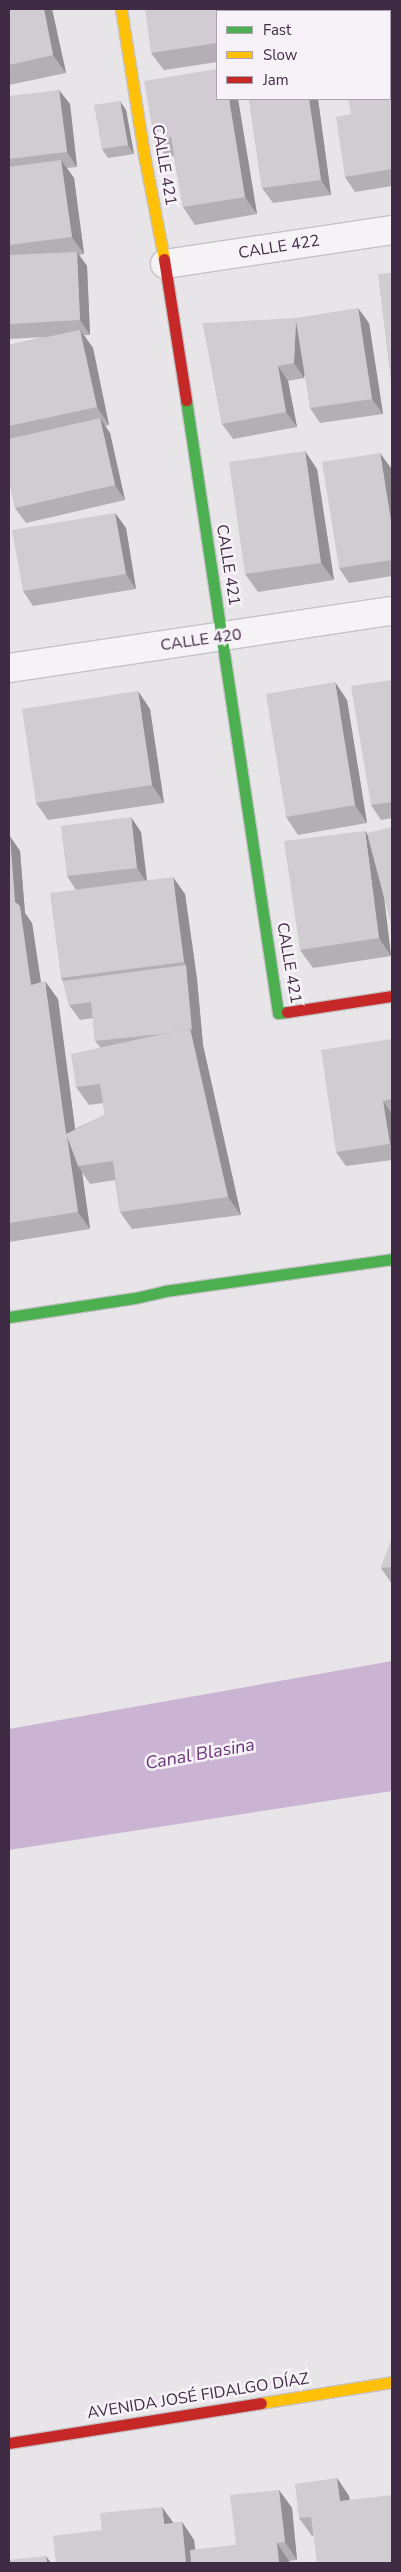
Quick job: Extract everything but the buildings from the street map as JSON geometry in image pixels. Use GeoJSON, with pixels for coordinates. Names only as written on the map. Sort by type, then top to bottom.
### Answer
{"type":"FeatureCollection","features":[{"type":"Feature","properties":{"kind":"street","name":"CALLE 421"},"geometry":{"type":"LineString","coordinates":[[121,9],[145,160],[165,264],[278,1013],[392,996]]}},
{"type":"Feature","properties":{"kind":"street","name":"CALLE 422"},"geometry":{"type":"LineString","coordinates":[[165,264],[392,230]]}},
{"type":"Feature","properties":{"kind":"street","name":"CALLE 420"},"geometry":{"type":"LineString","coordinates":[[9,668],[392,611]]}},
{"type":"Feature","properties":{"kind":"street"},"geometry":{"type":"LineString","coordinates":[[9,1317],[135,1298],[165,1291],[392,1259]]}},
{"type":"Feature","properties":{"kind":"street","name":"AVENIDA JOSÉ FIDALGO DÍAZ"},"geometry":{"type":"LineString","coordinates":[[9,2443],[392,2382]]}},
{"type":"Feature","properties":{"kind":"water","name":"Canal Blasina"},"geometry":{"type":"Polygon","coordinates":[[[392,1661],[392,1791],[9,1850],[9,1729],[392,1661]]]}},
{"type":"Feature","properties":{"kind":"traffic: fast"},"geometry":{"type":"LineString","coordinates":[[186,400],[278,1013],[287,1012]]}},
{"type":"Feature","properties":{"kind":"traffic: fast"},"geometry":{"type":"LineString","coordinates":[[9,1317],[135,1298],[165,1291],[392,1259]]}},
{"type":"Feature","properties":{"kind":"traffic: slow"},"geometry":{"type":"LineString","coordinates":[[121,9],[145,160],[164,259]]}},
{"type":"Feature","properties":{"kind":"traffic: slow"},"geometry":{"type":"LineString","coordinates":[[261,2403],[392,2382]]}},
{"type":"Feature","properties":{"kind":"traffic: jam"},"geometry":{"type":"LineString","coordinates":[[164,259],[186,400]]}},
{"type":"Feature","properties":{"kind":"traffic: jam"},"geometry":{"type":"LineString","coordinates":[[287,1012],[392,996]]}},
{"type":"Feature","properties":{"kind":"traffic: jam"},"geometry":{"type":"LineString","coordinates":[[9,2443],[261,2403]]}}]}
